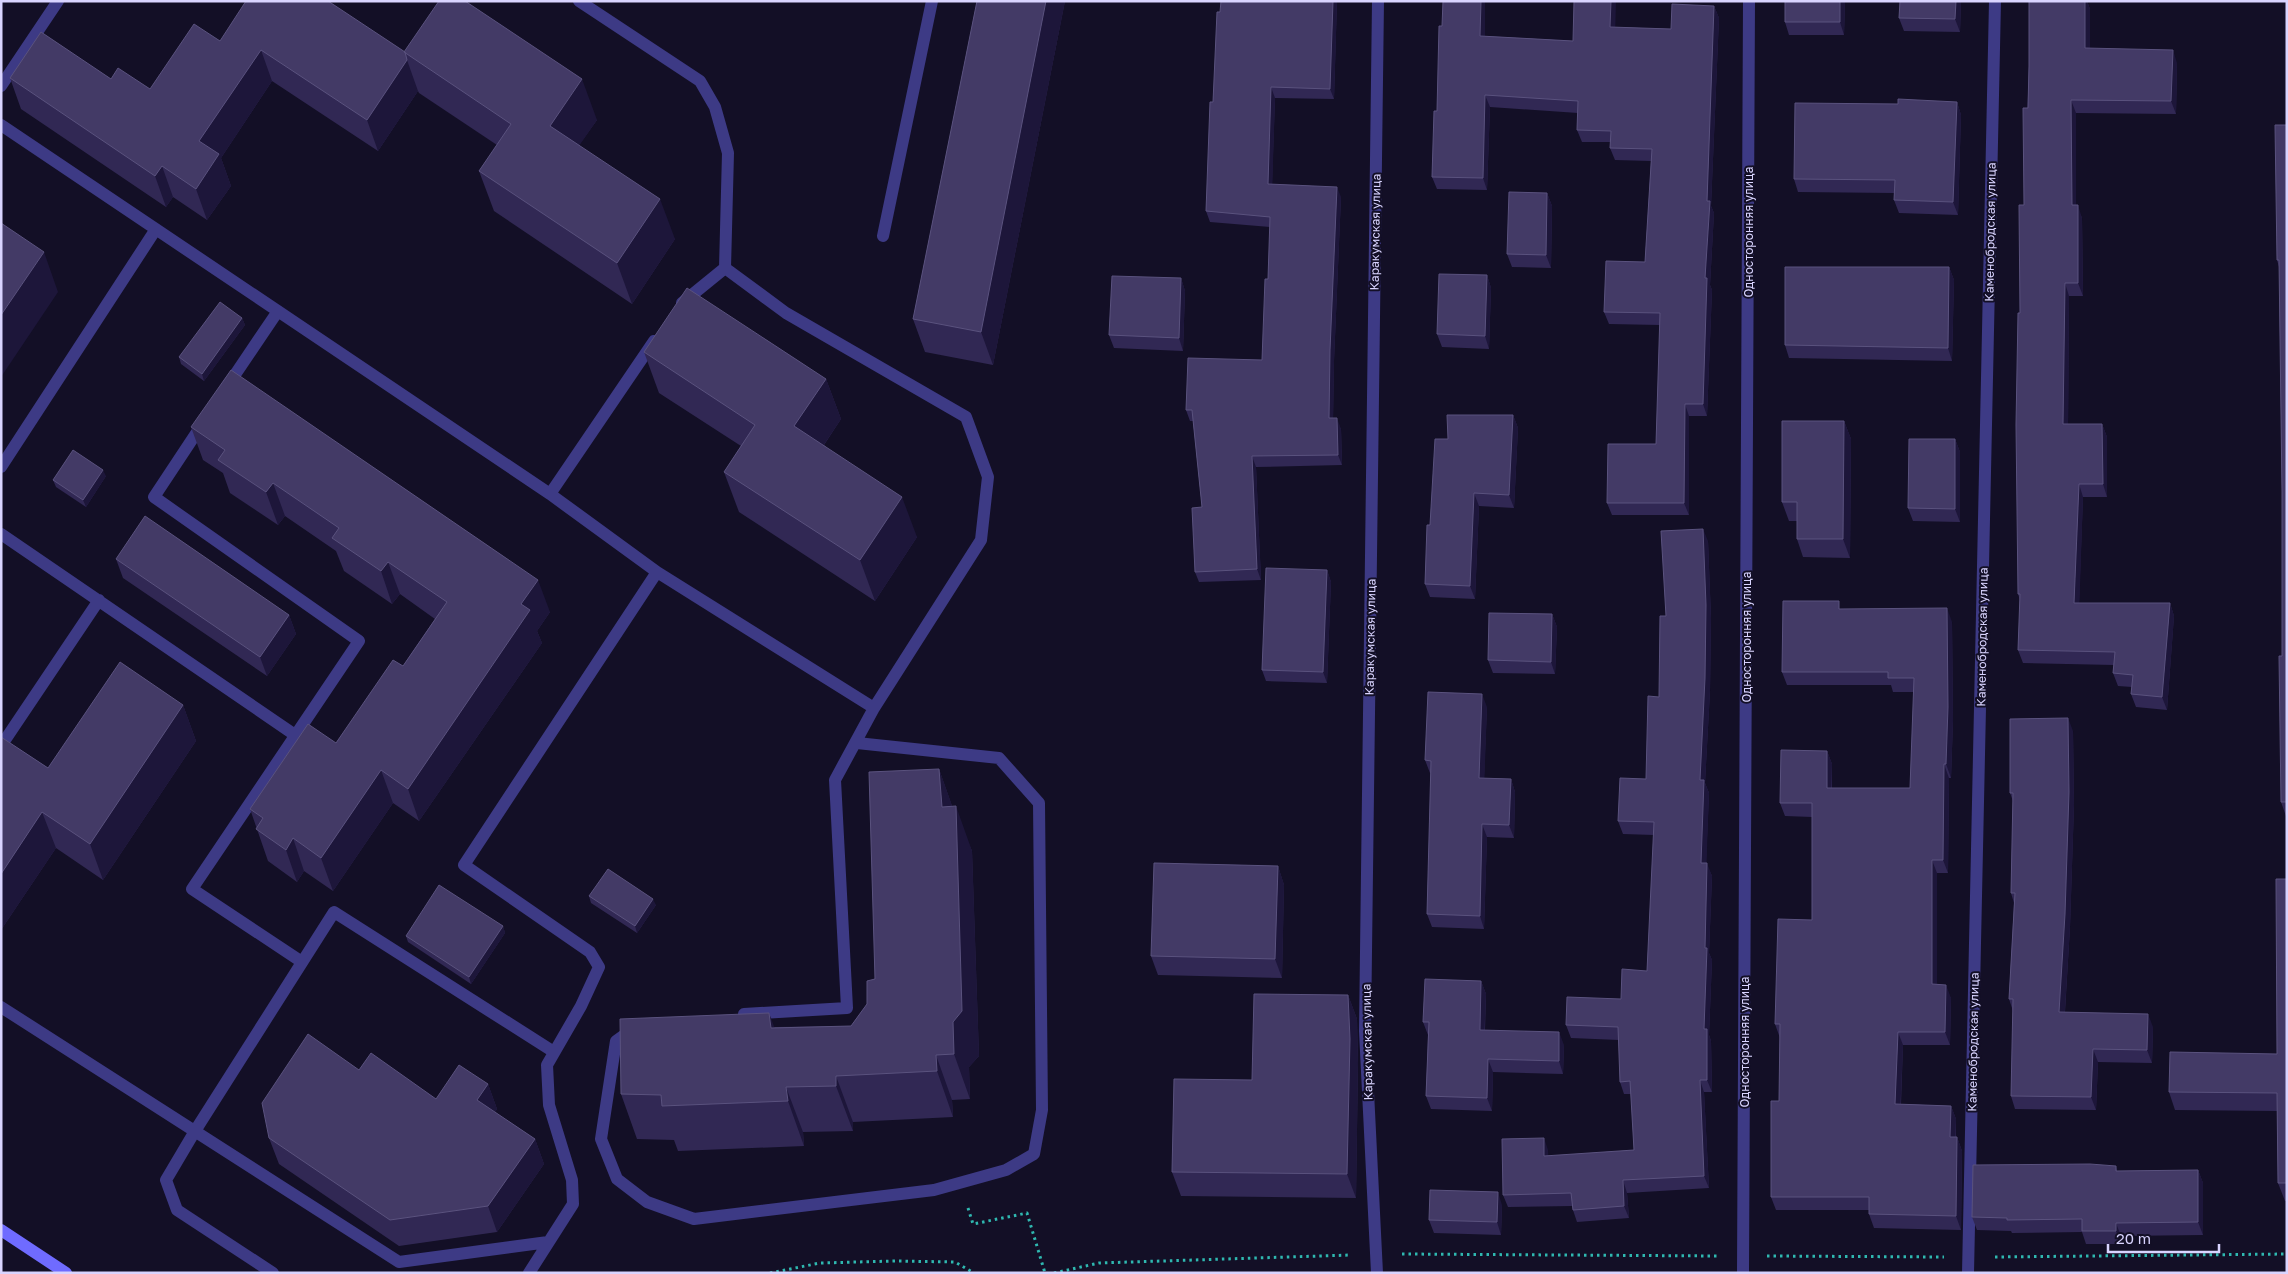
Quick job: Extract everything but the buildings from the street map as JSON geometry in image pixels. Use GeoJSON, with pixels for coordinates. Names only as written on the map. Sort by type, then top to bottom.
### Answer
{"type":"FeatureCollection","features":[{"type":"Feature","properties":{"kind":"main road"},"geometry":{"type":"LineString","coordinates":[[1,1230],[66,1273]]}},
{"type":"Feature","properties":{"kind":"street"},"geometry":{"type":"LineString","coordinates":[[1,86],[58,1]]}},
{"type":"Feature","properties":{"kind":"street"},"geometry":{"type":"LineString","coordinates":[[579,1],[700,81],[715,107],[728,153],[725,268],[675,309]]}},
{"type":"Feature","properties":{"kind":"street"},"geometry":{"type":"LineString","coordinates":[[883,236],[932,1]]}},
{"type":"Feature","properties":{"kind":"street","name":"Каракумская улица"},"geometry":{"type":"LineString","coordinates":[[1376,1273],[1377,1254],[1365,1031],[1378,1]]}},
{"type":"Feature","properties":{"kind":"street","name":"Односторонняя улица"},"geometry":{"type":"LineString","coordinates":[[1743,1273],[1749,1]]}},
{"type":"Feature","properties":{"kind":"street","name":"Каменобродская улица"},"geometry":{"type":"LineString","coordinates":[[1968,1273],[1996,1]]}},
{"type":"Feature","properties":{"kind":"street"},"geometry":{"type":"LineString","coordinates":[[1,125],[550,494],[657,572],[874,708]]}},
{"type":"Feature","properties":{"kind":"street"},"geometry":{"type":"LineString","coordinates":[[1,467],[156,229]]}},
{"type":"Feature","properties":{"kind":"street"},"geometry":{"type":"LineString","coordinates":[[725,268],[786,313],[966,417],[988,477],[981,540],[874,708],[857,743],[835,780],[847,1008],[733,1015]]}},
{"type":"Feature","properties":{"kind":"street"},"geometry":{"type":"LineString","coordinates":[[218,400],[278,311]]}},
{"type":"Feature","properties":{"kind":"street"},"geometry":{"type":"LineString","coordinates":[[550,494],[659,333]]}},
{"type":"Feature","properties":{"kind":"street"},"geometry":{"type":"LineString","coordinates":[[208,416],[154,497],[359,641],[192,889],[302,962]]}},
{"type":"Feature","properties":{"kind":"street"},"geometry":{"type":"LineString","coordinates":[[1,534],[295,735]]}},
{"type":"Feature","properties":{"kind":"street"},"geometry":{"type":"LineString","coordinates":[[529,1273],[573,1204],[572,1180],[548,1105],[547,1065],[581,1006],[599,967],[590,952],[464,865],[657,572]]}},
{"type":"Feature","properties":{"kind":"street"},"geometry":{"type":"LineString","coordinates":[[1,746],[99,600]]}},
{"type":"Feature","properties":{"kind":"street"},"geometry":{"type":"LineString","coordinates":[[646,1020],[616,1041],[601,1139],[617,1179],[647,1202],[694,1218],[934,1190],[1006,1170],[1034,1154],[1042,1110],[1039,803],[999,758],[857,743]]}},
{"type":"Feature","properties":{"kind":"street"},"geometry":{"type":"LineString","coordinates":[[273,1273],[177,1210],[166,1180],[334,912],[554,1052]]}},
{"type":"Feature","properties":{"kind":"street"},"geometry":{"type":"LineString","coordinates":[[1,1007],[399,1262],[548,1242]]}},
{"type":"Feature","properties":{"kind":"path"},"geometry":{"type":"LineString","coordinates":[[961,1183],[973,1224],[1027,1213],[1045,1273]]}},
{"type":"Feature","properties":{"kind":"path"},"geometry":{"type":"LineString","coordinates":[[1054,1273],[1099,1263],[1377,1254],[1968,1257],[2287,1254]]}},
{"type":"Feature","properties":{"kind":"path"},"geometry":{"type":"LineString","coordinates":[[770,1273],[820,1263],[895,1262],[955,1262],[974,1273]]}}]}
